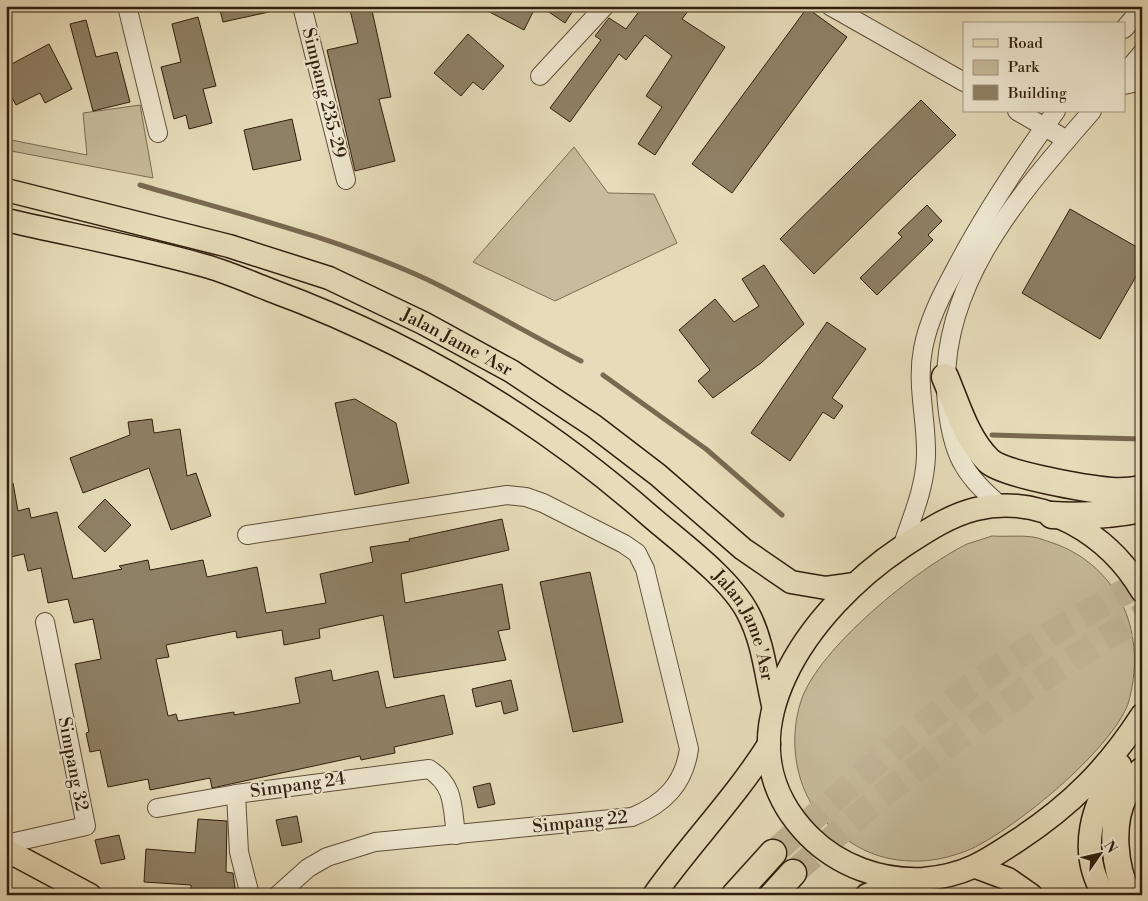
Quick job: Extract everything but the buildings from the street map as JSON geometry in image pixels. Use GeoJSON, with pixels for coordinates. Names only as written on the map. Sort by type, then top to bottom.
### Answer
{"type":"FeatureCollection","features":[{"type":"Feature","properties":{"kind":"highway"},"geometry":{"type":"LineString","coordinates":[[945,376],[967,429],[991,462],[1007,470],[1093,488],[1112,491],[1142,488]]}},
{"type":"Feature","properties":{"kind":"highway"},"geometry":{"type":"LineString","coordinates":[[1052,514],[1080,517],[1114,515],[1142,509]]}},
{"type":"Feature","properties":{"kind":"highway"},"geometry":{"type":"LineString","coordinates":[[1128,895],[1117,863],[1118,814],[1124,796],[1142,770]]}},
{"type":"Feature","properties":{"kind":"highway"},"geometry":{"type":"LineString","coordinates":[[735,895],[773,853]]}},
{"type":"Feature","properties":{"kind":"highway"},"geometry":{"type":"LineString","coordinates":[[773,895],[793,873]]}},
{"type":"Feature","properties":{"kind":"main road","name":"Jalan Jame 'Asr"},"geometry":{"type":"LineString","coordinates":[[6,190],[229,246],[329,278],[423,323],[503,367],[594,426],[658,475],[743,549],[791,582],[826,588],[854,584]]}},
{"type":"Feature","properties":{"kind":"main road","name":"Jalan Jame 'Asr"},"geometry":{"type":"LineString","coordinates":[[6,220],[204,265],[319,308],[408,350],[492,397],[572,453],[636,503],[728,586],[748,612],[758,636],[773,705]]}},
{"type":"Feature","properties":{"kind":"main road"},"geometry":{"type":"LineString","coordinates":[[908,880],[864,870],[840,860],[818,844],[798,825],[784,804],[773,775],[769,744],[773,705],[788,670],[806,639],[854,584],[882,560],[952,517],[977,509],[1001,506],[1027,508],[1052,514],[1076,524],[1107,547],[1132,574],[1142,591]]}},
{"type":"Feature","properties":{"kind":"main road"},"geometry":{"type":"LineString","coordinates":[[867,895],[908,880],[940,877],[976,867],[1035,828],[1078,795],[1104,766],[1142,715]]}},
{"type":"Feature","properties":{"kind":"main road"},"geometry":{"type":"LineString","coordinates":[[1104,895],[1098,885],[1090,855],[1093,816],[1112,777],[1142,736]]}},
{"type":"Feature","properties":{"kind":"main road"},"geometry":{"type":"LineString","coordinates":[[654,895],[723,804],[753,769],[769,744]]}},
{"type":"Feature","properties":{"kind":"main road"},"geometry":{"type":"LineString","coordinates":[[6,850],[90,895]]}},
{"type":"Feature","properties":{"kind":"main road"},"geometry":{"type":"LineString","coordinates":[[976,867],[1008,879],[1031,895]]}},
{"type":"Feature","properties":{"kind":"street"},"geometry":{"type":"LineString","coordinates":[[127,6],[158,133]]}},
{"type":"Feature","properties":{"kind":"street","name":"Simpang 235-29"},"geometry":{"type":"LineString","coordinates":[[302,6],[346,180]]}},
{"type":"Feature","properties":{"kind":"street"},"geometry":{"type":"LineString","coordinates":[[540,76],[605,6]]}},
{"type":"Feature","properties":{"kind":"street"},"geometry":{"type":"LineString","coordinates":[[830,6],[963,81]]}},
{"type":"Feature","properties":{"kind":"street"},"geometry":{"type":"LineString","coordinates":[[1126,27],[1142,8]]}},
{"type":"Feature","properties":{"kind":"street"},"geometry":{"type":"LineString","coordinates":[[1126,72],[1142,53]]}},
{"type":"Feature","properties":{"kind":"street"},"geometry":{"type":"LineString","coordinates":[[1126,85],[1142,81]]}},
{"type":"Feature","properties":{"kind":"street"},"geometry":{"type":"LineString","coordinates":[[1019,112],[1067,140]]}},
{"type":"Feature","properties":{"kind":"street"},"geometry":{"type":"LineString","coordinates":[[902,547],[922,488],[926,455],[920,380],[923,349],[933,317],[977,228],[1012,171],[1055,112]]}},
{"type":"Feature","properties":{"kind":"street"},"geometry":{"type":"LineString","coordinates":[[1001,506],[979,489],[960,460],[948,417],[945,376],[950,331],[960,297],[1003,221],[1091,112]]}},
{"type":"Feature","properties":{"kind":"street","name":"Simpang 22"},"geometry":{"type":"LineString","coordinates":[[247,535],[507,495],[526,497],[542,503],[624,544],[637,553],[645,569],[688,749],[686,767],[678,783],[650,809],[632,817],[375,842],[349,849],[308,868],[280,893]]}},
{"type":"Feature","properties":{"kind":"street","name":"Simpang 32"},"geometry":{"type":"LineString","coordinates":[[6,844],[86,826],[45,622]]}},
{"type":"Feature","properties":{"kind":"street","name":"Simpang 24"},"geometry":{"type":"LineString","coordinates":[[250,895],[239,852],[236,794],[429,769],[442,777],[450,792],[456,835]]}},
{"type":"Feature","properties":{"kind":"street"},"geometry":{"type":"LineString","coordinates":[[157,808],[236,794]]}},
{"type":"Feature","properties":{"kind":"green space"},"geometry":{"type":"Polygon","coordinates":[[[140,105],[153,178],[6,150],[6,139],[87,155],[83,113],[140,105]]]}},
{"type":"Feature","properties":{"kind":"green space"},"geometry":{"type":"Polygon","coordinates":[[[574,147],[608,193],[654,194],[677,243],[555,301],[473,262],[574,147]]]}},
{"type":"Feature","properties":{"kind":"green space"},"geometry":{"type":"Polygon","coordinates":[[[992,536],[1028,536],[1053,543],[1077,554],[1096,569],[1112,587],[1124,607],[1131,630],[1134,654],[1133,679],[1128,704],[1118,723],[1102,744],[1082,765],[1036,806],[990,839],[964,852],[934,860],[898,860],[874,854],[853,844],[834,830],[815,809],[807,795],[801,780],[795,748],[797,716],[801,701],[811,680],[827,657],[848,634],[897,590],[946,555],[967,544],[992,536]]]}},
{"type":"Feature","properties":{"kind":"waterway"},"geometry":{"type":"LineString","coordinates":[[140,185],[320,238],[390,263],[464,298],[581,361]]}},
{"type":"Feature","properties":{"kind":"waterway"},"geometry":{"type":"LineString","coordinates":[[603,375],[706,449],[782,515]]}},
{"type":"Feature","properties":{"kind":"waterway"},"geometry":{"type":"LineString","coordinates":[[992,435],[1142,439]]}},
{"type":"Feature","properties":{"kind":"tunnel"},"geometry":{"type":"LineString","coordinates":[[773,853],[870,768],[969,687],[1060,628],[1142,582]]}},
{"type":"Feature","properties":{"kind":"tunnel"},"geometry":{"type":"LineString","coordinates":[[793,873],[888,791],[980,721],[1142,616]]}}]}
